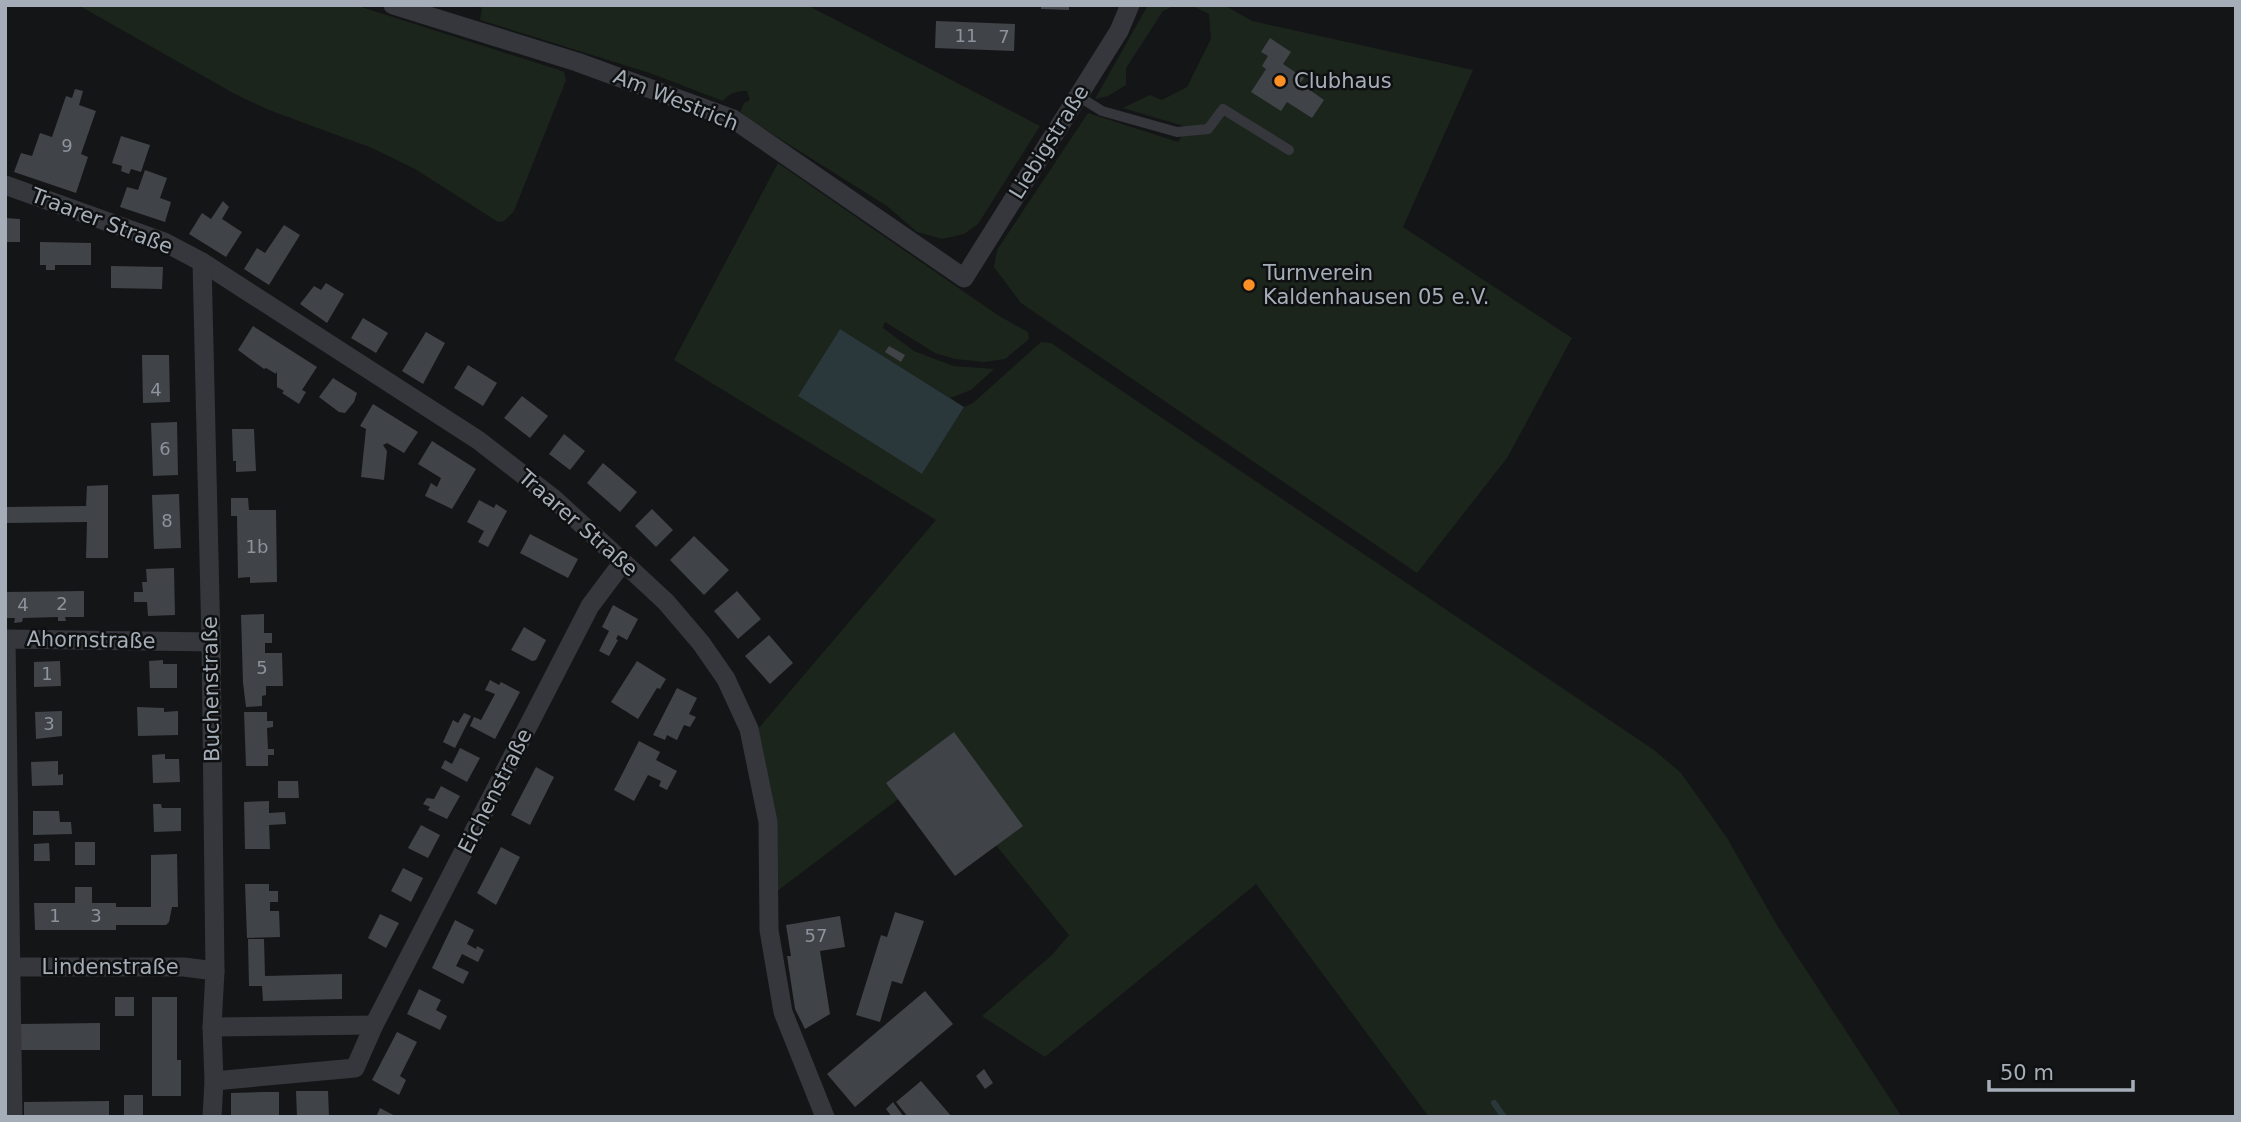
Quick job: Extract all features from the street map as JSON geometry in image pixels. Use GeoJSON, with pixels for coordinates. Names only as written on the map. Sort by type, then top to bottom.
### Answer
{"type":"FeatureCollection","features":[{"type":"Feature","properties":{"kind":"street","name":"Am Westrich"},"geometry":{"type":"LineString","coordinates":[[393,5],[577,62],[733,119],[964,278]]}},
{"type":"Feature","properties":{"kind":"street","name":"Liebigstraße"},"geometry":{"type":"LineString","coordinates":[[964,278],[1119,31],[1130,5]]}},
{"type":"Feature","properties":{"kind":"street","name":"Traarer Straße"},"geometry":{"type":"LineString","coordinates":[[5,185],[164,242],[202,262],[478,440],[553,498],[666,601],[701,643],[726,679],[749,729],[768,822],[769,930],[783,1012],[795,1048],[825,1117]]}},
{"type":"Feature","properties":{"kind":"street","name":"Buchenstraße"},"geometry":{"type":"LineString","coordinates":[[202,262],[215,971],[212,1117]]}},
{"type":"Feature","properties":{"kind":"street","name":"Eichenstraße"},"geometry":{"type":"LineString","coordinates":[[214,1081],[355,1068],[374,1025],[590,606],[623,562]]}},
{"type":"Feature","properties":{"kind":"street","name":"Ahornstraße"},"geometry":{"type":"LineString","coordinates":[[13,1117],[8,967],[6,639],[211,642]]}},
{"type":"Feature","properties":{"kind":"street","name":"Lindenstraße"},"geometry":{"type":"LineString","coordinates":[[8,967],[184,967],[215,971]]}},
{"type":"Feature","properties":{"kind":"street"},"geometry":{"type":"LineString","coordinates":[[212,1027],[374,1025]]}},
{"type":"Feature","properties":{"kind":"lane"},"geometry":{"type":"LineString","coordinates":[[1078,96],[1102,111],[1177,132],[1209,129],[1223,108],[1289,150]]}},
{"type":"Feature","properties":{"kind":"shaded area"},"geometry":{"type":"Polygon","coordinates":[[[78,5],[355,5],[559,70],[564,72],[566,80],[514,211],[504,221],[498,222],[415,169],[372,148],[269,110],[235,94],[78,5]]]}},
{"type":"Feature","properties":{"kind":"shaded area"},"geometry":{"type":"Polygon","coordinates":[[[475,5],[807,5],[1040,126],[978,224],[964,234],[942,239],[917,232],[887,206],[747,118],[740,112],[744,103],[750,100],[747,91],[734,93],[723,101],[650,73],[480,20],[482,8],[475,5]]]}},
{"type":"Feature","properties":{"kind":"shaded area"},"geometry":{"type":"Polygon","coordinates":[[[1148,5],[1176,5],[1163,11],[1126,68],[1126,85],[1108,96],[1095,99],[1148,5]]]}},
{"type":"Feature","properties":{"kind":"shaded area","name":"Turnverein Kaldenhausen 05 e.V."},"geometry":{"type":"Polygon","coordinates":[[[1191,5],[1224,5],[1252,21],[1473,70],[1403,227],[1572,338],[1507,458],[1417,573],[1021,303],[994,267],[997,250],[1088,113],[1178,142],[1187,127],[1123,108],[1150,95],[1162,100],[1187,87],[1211,39],[1209,14],[1191,5]]]}},
{"type":"Feature","properties":{"kind":"shaded area"},"geometry":{"type":"Polygon","coordinates":[[[778,163],[999,316],[1028,332],[1029,339],[1005,359],[984,362],[955,359],[935,353],[885,322],[883,328],[914,351],[953,366],[994,369],[971,390],[950,398],[840,329],[798,396],[922,474],[964,407],[973,403],[1041,342],[1051,343],[1654,750],[1681,773],[1727,838],[1778,927],[1902,1117],[1429,1117],[1256,884],[1045,1057],[982,1016],[1053,954],[1069,935],[995,844],[926,778],[776,892],[758,729],[936,520],[674,360],[778,163]]]}},
{"type":"Feature","properties":{"kind":"shaded area"},"geometry":{"type":"Polygon","coordinates":[[[840,329],[964,407],[922,474],[798,396],[840,329]]]}},
{"type":"Feature","properties":{"kind":"building"},"geometry":{"type":"Polygon","coordinates":[[[1041,5],[1069,5],[1069,10],[1041,9],[1041,5]]]}},
{"type":"Feature","properties":{"kind":"building"},"geometry":{"type":"Polygon","coordinates":[[[936,21],[1015,24],[1014,51],[935,48],[936,21]]]}},
{"type":"Feature","properties":{"kind":"building","name":"Clubhaus"},"geometry":{"type":"Polygon","coordinates":[[[1270,38],[1291,52],[1283,64],[1304,78],[1300,83],[1324,100],[1312,118],[1287,102],[1281,111],[1251,92],[1266,69],[1262,66],[1268,56],[1261,52],[1270,38]]]}},
{"type":"Feature","properties":{"kind":"building"},"geometry":{"type":"Polygon","coordinates":[[[75,89],[83,91],[79,105],[96,111],[81,154],[88,157],[76,193],[14,172],[21,153],[32,156],[40,133],[52,137],[66,96],[72,98],[75,89]]]}},
{"type":"Feature","properties":{"kind":"building"},"geometry":{"type":"Polygon","coordinates":[[[121,136],[150,145],[141,172],[131,169],[129,174],[121,171],[122,166],[112,163],[121,136]]]}},
{"type":"Feature","properties":{"kind":"building"},"geometry":{"type":"Polygon","coordinates":[[[145,170],[167,178],[160,198],[171,202],[165,222],[120,207],[127,187],[138,190],[145,170]]]}},
{"type":"Feature","properties":{"kind":"building"},"geometry":{"type":"Polygon","coordinates":[[[223,201],[229,207],[222,219],[242,232],[226,257],[189,234],[202,213],[211,219],[223,201]]]}},
{"type":"Feature","properties":{"kind":"building"},"geometry":{"type":"Polygon","coordinates":[[[5,218],[20,219],[20,242],[5,242],[5,218]]]}},
{"type":"Feature","properties":{"kind":"building"},"geometry":{"type":"Polygon","coordinates":[[[284,225],[300,235],[269,285],[244,269],[257,248],[265,253],[284,225]]]}},
{"type":"Feature","properties":{"kind":"building"},"geometry":{"type":"Polygon","coordinates":[[[40,242],[91,243],[91,265],[55,265],[55,270],[46,270],[46,265],[40,265],[40,242]]]}},
{"type":"Feature","properties":{"kind":"building"},"geometry":{"type":"Polygon","coordinates":[[[111,266],[163,267],[162,289],[111,288],[111,266]]]}},
{"type":"Feature","properties":{"kind":"building"},"geometry":{"type":"Polygon","coordinates":[[[326,283],[344,294],[327,323],[300,304],[314,286],[321,290],[326,283]]]}},
{"type":"Feature","properties":{"kind":"building"},"geometry":{"type":"Polygon","coordinates":[[[363,318],[388,333],[376,353],[351,338],[363,318]]]}},
{"type":"Feature","properties":{"kind":"building"},"geometry":{"type":"Polygon","coordinates":[[[253,326],[317,367],[302,390],[306,392],[299,404],[277,387],[277,371],[276,374],[264,369],[238,350],[253,326]]]}},
{"type":"Feature","properties":{"kind":"building"},"geometry":{"type":"Polygon","coordinates":[[[426,332],[445,343],[423,384],[402,371],[426,332]]]}},
{"type":"Feature","properties":{"kind":"building"},"geometry":{"type":"Polygon","coordinates":[[[889,346],[905,355],[901,362],[885,352],[889,346]]]}},
{"type":"Feature","properties":{"kind":"building"},"geometry":{"type":"Polygon","coordinates":[[[142,355],[169,355],[170,402],[143,403],[142,355]]]}},
{"type":"Feature","properties":{"kind":"building"},"geometry":{"type":"Polygon","coordinates":[[[468,365],[497,383],[483,406],[454,388],[468,365]]]}},
{"type":"Feature","properties":{"kind":"building"},"geometry":{"type":"Polygon","coordinates":[[[333,378],[357,393],[345,413],[339,412],[319,397],[333,378]]]}},
{"type":"Feature","properties":{"kind":"building"},"geometry":{"type":"Polygon","coordinates":[[[522,396],[548,416],[530,438],[504,418],[522,396]]]}},
{"type":"Feature","properties":{"kind":"building"},"geometry":{"type":"Polygon","coordinates":[[[373,404],[418,432],[404,453],[387,443],[383,445],[387,451],[384,480],[361,477],[366,429],[360,426],[373,404]]]}},
{"type":"Feature","properties":{"kind":"building"},"geometry":{"type":"Polygon","coordinates":[[[177,422],[178,475],[153,476],[151,423],[177,422]]]}},
{"type":"Feature","properties":{"kind":"building"},"geometry":{"type":"Polygon","coordinates":[[[232,429],[254,429],[256,471],[236,472],[232,429]]]}},
{"type":"Feature","properties":{"kind":"building"},"geometry":{"type":"Polygon","coordinates":[[[564,434],[585,451],[570,470],[549,454],[564,434]]]}},
{"type":"Feature","properties":{"kind":"building"},"geometry":{"type":"Polygon","coordinates":[[[432,441],[476,469],[452,509],[425,496],[431,483],[437,487],[441,478],[418,464],[432,441]]]}},
{"type":"Feature","properties":{"kind":"building"},"geometry":{"type":"Polygon","coordinates":[[[603,463],[637,492],[620,512],[587,483],[603,463]]]}},
{"type":"Feature","properties":{"kind":"building"},"geometry":{"type":"Polygon","coordinates":[[[108,485],[108,558],[86,558],[87,522],[5,523],[5,507],[86,506],[87,486],[108,485]]]}},
{"type":"Feature","properties":{"kind":"building"},"geometry":{"type":"Polygon","coordinates":[[[179,494],[181,548],[154,549],[152,495],[179,494]]]}},
{"type":"Feature","properties":{"kind":"building"},"geometry":{"type":"Polygon","coordinates":[[[231,498],[248,498],[249,510],[276,510],[277,582],[250,583],[250,577],[238,578],[237,516],[231,516],[231,498]]]}},
{"type":"Feature","properties":{"kind":"building"},"geometry":{"type":"Polygon","coordinates":[[[479,500],[494,508],[496,504],[507,511],[488,547],[478,542],[484,531],[467,522],[479,500]]]}},
{"type":"Feature","properties":{"kind":"building"},"geometry":{"type":"Polygon","coordinates":[[[652,509],[673,530],[656,547],[635,526],[652,509]]]}},
{"type":"Feature","properties":{"kind":"building"},"geometry":{"type":"Polygon","coordinates":[[[530,534],[578,559],[568,578],[520,553],[530,534]]]}},
{"type":"Feature","properties":{"kind":"building"},"geometry":{"type":"Polygon","coordinates":[[[694,536],[729,570],[704,595],[670,560],[694,536]]]}},
{"type":"Feature","properties":{"kind":"building"},"geometry":{"type":"Polygon","coordinates":[[[174,568],[175,615],[148,616],[147,602],[134,602],[134,592],[143,592],[142,582],[147,582],[146,569],[174,568]]]}},
{"type":"Feature","properties":{"kind":"building"},"geometry":{"type":"Polygon","coordinates":[[[84,591],[84,617],[65,617],[66,621],[58,621],[58,617],[23,618],[22,622],[14,623],[15,618],[5,618],[5,592],[84,591]]]}},
{"type":"Feature","properties":{"kind":"building"},"geometry":{"type":"Polygon","coordinates":[[[737,591],[761,619],[738,639],[714,611],[737,591]]]}},
{"type":"Feature","properties":{"kind":"building"},"geometry":{"type":"Polygon","coordinates":[[[613,605],[638,619],[627,640],[618,635],[609,656],[599,651],[609,631],[602,627],[613,605]]]}},
{"type":"Feature","properties":{"kind":"building"},"geometry":{"type":"Polygon","coordinates":[[[264,614],[264,633],[272,633],[272,643],[265,643],[265,653],[282,653],[283,686],[266,686],[262,706],[246,707],[241,615],[264,614]]]}},
{"type":"Feature","properties":{"kind":"building"},"geometry":{"type":"Polygon","coordinates":[[[524,627],[546,640],[536,660],[532,661],[511,650],[524,627]]]}},
{"type":"Feature","properties":{"kind":"building"},"geometry":{"type":"Polygon","coordinates":[[[769,635],[793,663],[770,684],[745,656],[769,635]]]}},
{"type":"Feature","properties":{"kind":"building"},"geometry":{"type":"Polygon","coordinates":[[[163,660],[163,664],[177,664],[177,688],[150,688],[149,661],[163,660]]]}},
{"type":"Feature","properties":{"kind":"building"},"geometry":{"type":"Polygon","coordinates":[[[60,661],[61,686],[34,687],[34,662],[60,661]]]}},
{"type":"Feature","properties":{"kind":"building"},"geometry":{"type":"Polygon","coordinates":[[[637,661],[666,679],[660,689],[657,688],[638,719],[611,702],[637,661]]]}},
{"type":"Feature","properties":{"kind":"building"},"geometry":{"type":"Polygon","coordinates":[[[490,680],[499,685],[501,682],[520,692],[495,739],[470,726],[474,717],[481,720],[495,694],[485,690],[490,680]]]}},
{"type":"Feature","properties":{"kind":"building"},"geometry":{"type":"Polygon","coordinates":[[[677,688],[697,698],[689,714],[696,717],[690,727],[684,725],[677,740],[667,735],[665,740],[653,735],[677,688]]]}},
{"type":"Feature","properties":{"kind":"building"},"geometry":{"type":"Polygon","coordinates":[[[137,707],[164,708],[164,712],[178,711],[178,735],[138,736],[137,707]]]}},
{"type":"Feature","properties":{"kind":"building"},"geometry":{"type":"Polygon","coordinates":[[[62,711],[62,736],[36,739],[35,712],[62,711]]]}},
{"type":"Feature","properties":{"kind":"building"},"geometry":{"type":"Polygon","coordinates":[[[244,712],[267,712],[267,721],[273,721],[273,727],[267,728],[268,749],[274,749],[274,755],[268,755],[268,766],[246,766],[244,712]]]}},
{"type":"Feature","properties":{"kind":"building"},"geometry":{"type":"Polygon","coordinates":[[[464,713],[471,716],[455,748],[443,742],[453,720],[458,723],[464,713]]]}},
{"type":"Feature","properties":{"kind":"building"},"geometry":{"type":"Polygon","coordinates":[[[954,732],[1023,826],[955,876],[886,783],[954,732]]]}},
{"type":"Feature","properties":{"kind":"building"},"geometry":{"type":"Polygon","coordinates":[[[639,741],[660,752],[656,760],[677,771],[667,790],[659,786],[661,781],[648,775],[634,801],[614,790],[639,741]]]}},
{"type":"Feature","properties":{"kind":"building"},"geometry":{"type":"Polygon","coordinates":[[[460,748],[480,758],[467,782],[441,768],[445,760],[452,764],[460,748]]]}},
{"type":"Feature","properties":{"kind":"building"},"geometry":{"type":"Polygon","coordinates":[[[165,754],[165,759],[179,759],[180,782],[153,783],[152,755],[165,754]]]}},
{"type":"Feature","properties":{"kind":"building"},"geometry":{"type":"Polygon","coordinates":[[[58,761],[58,775],[63,774],[63,785],[32,786],[31,762],[58,761]]]}},
{"type":"Feature","properties":{"kind":"building"},"geometry":{"type":"Polygon","coordinates":[[[536,767],[554,777],[530,825],[511,815],[536,767]]]}},
{"type":"Feature","properties":{"kind":"building"},"geometry":{"type":"Polygon","coordinates":[[[278,781],[298,781],[299,798],[278,798],[278,781]]]}},
{"type":"Feature","properties":{"kind":"building"},"geometry":{"type":"Polygon","coordinates":[[[441,786],[460,796],[447,819],[428,810],[430,807],[423,804],[427,798],[434,799],[441,786]]]}},
{"type":"Feature","properties":{"kind":"building"},"geometry":{"type":"Polygon","coordinates":[[[269,801],[269,813],[285,812],[286,824],[269,825],[270,849],[245,849],[244,802],[269,801]]]}},
{"type":"Feature","properties":{"kind":"building"},"geometry":{"type":"Polygon","coordinates":[[[153,804],[161,804],[162,808],[181,808],[181,831],[154,832],[153,804]]]}},
{"type":"Feature","properties":{"kind":"building"},"geometry":{"type":"Polygon","coordinates":[[[33,811],[59,811],[60,822],[71,822],[72,834],[33,835],[33,811]]]}},
{"type":"Feature","properties":{"kind":"building"},"geometry":{"type":"Polygon","coordinates":[[[421,825],[440,835],[428,858],[408,848],[421,825]]]}},
{"type":"Feature","properties":{"kind":"building"},"geometry":{"type":"Polygon","coordinates":[[[75,842],[95,842],[95,865],[75,865],[75,842]]]}},
{"type":"Feature","properties":{"kind":"building"},"geometry":{"type":"Polygon","coordinates":[[[49,843],[50,861],[34,861],[34,844],[49,843]]]}},
{"type":"Feature","properties":{"kind":"building"},"geometry":{"type":"Polygon","coordinates":[[[501,847],[520,857],[496,905],[477,893],[501,847]]]}},
{"type":"Feature","properties":{"kind":"building"},"geometry":{"type":"Polygon","coordinates":[[[177,854],[178,907],[172,907],[166,925],[116,925],[116,930],[35,930],[34,903],[75,903],[75,887],[92,887],[92,903],[116,903],[116,907],[151,907],[151,855],[177,854]]]}},
{"type":"Feature","properties":{"kind":"building"},"geometry":{"type":"Polygon","coordinates":[[[403,868],[423,878],[411,902],[391,891],[403,868]]]}},
{"type":"Feature","properties":{"kind":"building"},"geometry":{"type":"Polygon","coordinates":[[[245,884],[269,884],[269,891],[278,891],[278,902],[270,902],[270,911],[279,911],[280,937],[247,938],[245,884]]]}},
{"type":"Feature","properties":{"kind":"building"},"geometry":{"type":"Polygon","coordinates":[[[895,912],[924,921],[902,984],[892,981],[880,1022],[856,1015],[881,935],[887,937],[895,912]]]}},
{"type":"Feature","properties":{"kind":"building"},"geometry":{"type":"Polygon","coordinates":[[[380,914],[399,923],[386,948],[368,938],[380,914]]]}},
{"type":"Feature","properties":{"kind":"building"},"geometry":{"type":"Polygon","coordinates":[[[840,916],[845,947],[820,951],[830,1014],[805,1029],[795,1009],[787,956],[791,956],[786,925],[840,916]]]}},
{"type":"Feature","properties":{"kind":"building"},"geometry":{"type":"Polygon","coordinates":[[[455,920],[474,930],[467,944],[484,950],[478,962],[462,954],[456,966],[469,972],[463,984],[432,968],[455,920]]]}},
{"type":"Feature","properties":{"kind":"building"},"geometry":{"type":"Polygon","coordinates":[[[248,939],[264,939],[265,976],[342,974],[342,999],[263,1001],[262,986],[249,986],[248,939]]]}},
{"type":"Feature","properties":{"kind":"building"},"geometry":{"type":"Polygon","coordinates":[[[419,989],[441,1000],[436,1010],[447,1016],[440,1030],[407,1014],[419,989]]]}},
{"type":"Feature","properties":{"kind":"building"},"geometry":{"type":"Polygon","coordinates":[[[925,991],[953,1024],[855,1107],[827,1074],[925,991]]]}},
{"type":"Feature","properties":{"kind":"building"},"geometry":{"type":"Polygon","coordinates":[[[115,997],[134,997],[134,1016],[115,1016],[115,997]]]}},
{"type":"Feature","properties":{"kind":"building"},"geometry":{"type":"Polygon","coordinates":[[[152,997],[177,997],[177,1060],[181,1060],[181,1096],[152,1096],[152,997]]]}},
{"type":"Feature","properties":{"kind":"building"},"geometry":{"type":"Polygon","coordinates":[[[100,1023],[100,1050],[19,1050],[19,1024],[100,1023]]]}},
{"type":"Feature","properties":{"kind":"building"},"geometry":{"type":"Polygon","coordinates":[[[397,1032],[417,1042],[400,1076],[406,1080],[399,1095],[372,1080],[397,1032]]]}},
{"type":"Feature","properties":{"kind":"building"},"geometry":{"type":"Polygon","coordinates":[[[984,1069],[993,1083],[985,1089],[976,1076],[984,1069]]]}},
{"type":"Feature","properties":{"kind":"building"},"geometry":{"type":"Polygon","coordinates":[[[921,1081],[952,1117],[908,1117],[896,1102],[921,1081]]]}},
{"type":"Feature","properties":{"kind":"building"},"geometry":{"type":"Polygon","coordinates":[[[296,1091],[328,1091],[329,1117],[297,1117],[296,1091]]]}},
{"type":"Feature","properties":{"kind":"building"},"geometry":{"type":"Polygon","coordinates":[[[279,1092],[279,1117],[231,1117],[231,1093],[279,1092]]]}},
{"type":"Feature","properties":{"kind":"building"},"geometry":{"type":"Polygon","coordinates":[[[124,1095],[143,1095],[143,1117],[124,1117],[124,1095]]]}},
{"type":"Feature","properties":{"kind":"building"},"geometry":{"type":"Polygon","coordinates":[[[109,1101],[109,1117],[24,1117],[24,1102],[109,1101]]]}},
{"type":"Feature","properties":{"kind":"building"},"geometry":{"type":"Polygon","coordinates":[[[893,1102],[904,1117],[892,1117],[886,1109],[893,1102]]]}},
{"type":"Feature","properties":{"kind":"building"},"geometry":{"type":"Polygon","coordinates":[[[380,1108],[397,1117],[376,1117],[380,1108]]]}},
{"type":"Feature","properties":{"kind":"waterway"},"geometry":{"type":"LineString","coordinates":[[1494,1103],[1504,1117]]}},
{"type":"Feature","properties":{"kind":"place","name":"Clubhaus"},"geometry":{"type":"Point","coordinates":[1280,81]}},
{"type":"Feature","properties":{"kind":"place","name":"Turnverein Kaldenhausen 05 e.V."},"geometry":{"type":"Point","coordinates":[1249,285]}}]}
